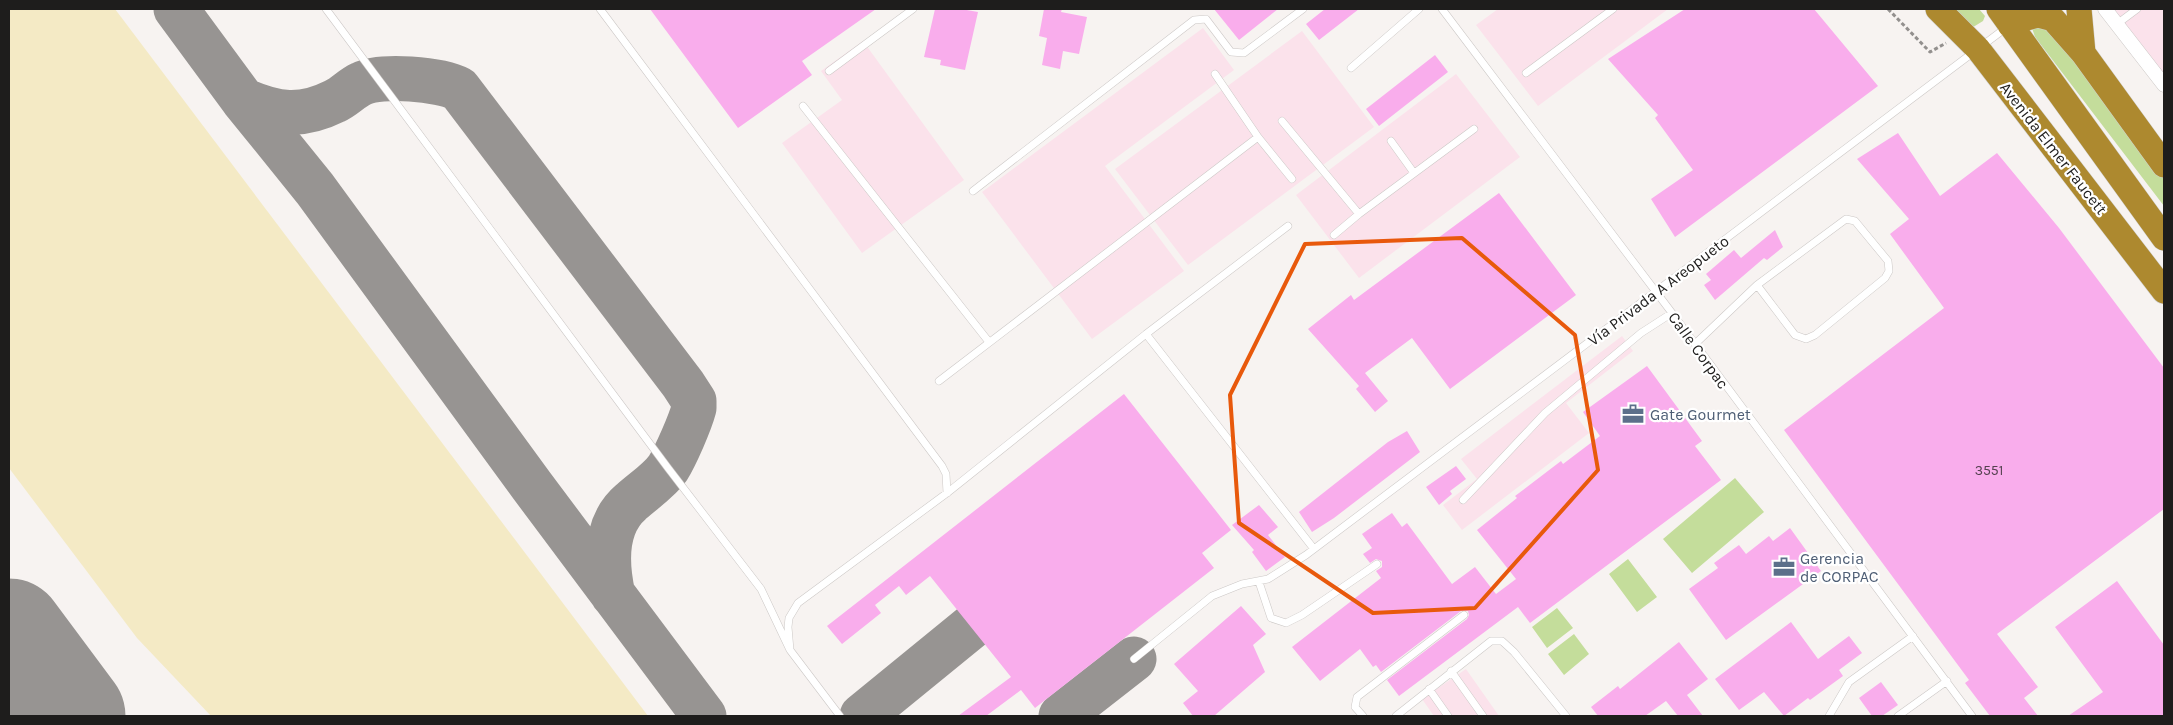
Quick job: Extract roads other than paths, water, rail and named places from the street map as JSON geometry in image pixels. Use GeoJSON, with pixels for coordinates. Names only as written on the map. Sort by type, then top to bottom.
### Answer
{"type":"FeatureCollection","features":[{"type":"Feature","properties":{"kind":"highway","name":"Avenida Elmer Faucett"},"geometry":{"type":"LineString","coordinates":[[1938,9],[1978,49],[2164,291]]}},
{"type":"Feature","properties":{"kind":"highway"},"geometry":{"type":"LineString","coordinates":[[2079,9],[2082,53]]}},
{"type":"Feature","properties":{"kind":"highway"},"geometry":{"type":"LineString","coordinates":[[2004,17],[2023,19],[2038,15],[2053,19],[2082,53],[2164,165]]}},
{"type":"Feature","properties":{"kind":"highway","name":"Avenida Elmer Faucett"},"geometry":{"type":"LineString","coordinates":[[2004,17],[2164,238]]}},
{"type":"Feature","properties":{"kind":"highway"},"geometry":{"type":"LineString","coordinates":[[2136,126],[2164,132]]}},
{"type":"Feature","properties":{"kind":"highway"},"geometry":{"type":"LineString","coordinates":[[2149,270],[2164,248]]}},
{"type":"Feature","properties":{"kind":"street"},"geometry":{"type":"LineString","coordinates":[[2105,9],[2164,85]]}},
{"type":"Feature","properties":{"kind":"lane"},"geometry":{"type":"LineString","coordinates":[[326,9],[761,590],[790,650],[840,716]]}},
{"type":"Feature","properties":{"kind":"lane"},"geometry":{"type":"LineString","coordinates":[[600,9],[942,466],[946,474],[947,493]]}},
{"type":"Feature","properties":{"kind":"lane"},"geometry":{"type":"LineString","coordinates":[[829,71],[914,9]]}},
{"type":"Feature","properties":{"kind":"lane"},"geometry":{"type":"LineString","coordinates":[[973,191],[1194,20],[1206,19],[1231,52],[1244,53],[1303,9]]}},
{"type":"Feature","properties":{"kind":"lane"},"geometry":{"type":"LineString","coordinates":[[1351,68],[1419,9]]}},
{"type":"Feature","properties":{"kind":"lane","name":"Calle Corpac"},"geometry":{"type":"LineString","coordinates":[[1442,9],[1656,291],[1972,716]]}},
{"type":"Feature","properties":{"kind":"lane"},"geometry":{"type":"LineString","coordinates":[[1526,73],[1612,9]]}},
{"type":"Feature","properties":{"kind":"lane"},"geometry":{"type":"LineString","coordinates":[[2117,24],[2137,9]]}},
{"type":"Feature","properties":{"kind":"lane","name":"Vía Privada A Areopueto"},"geometry":{"type":"LineString","coordinates":[[1134,658],[1212,596],[1242,584],[1259,582],[1276,575],[1306,555],[1978,49],[2004,17]]}},
{"type":"Feature","properties":{"kind":"lane"},"geometry":{"type":"LineString","coordinates":[[1215,74],[1258,137],[1292,179]]}},
{"type":"Feature","properties":{"kind":"lane"},"geometry":{"type":"LineString","coordinates":[[803,106],[989,342]]}},
{"type":"Feature","properties":{"kind":"lane"},"geometry":{"type":"LineString","coordinates":[[1282,121],[1359,214]]}},
{"type":"Feature","properties":{"kind":"lane"},"geometry":{"type":"LineString","coordinates":[[1334,235],[1359,214],[1474,129]]}},
{"type":"Feature","properties":{"kind":"lane"},"geometry":{"type":"LineString","coordinates":[[939,381],[1258,137]]}},
{"type":"Feature","properties":{"kind":"lane"},"geometry":{"type":"LineString","coordinates":[[1391,141],[1414,173]]}},
{"type":"Feature","properties":{"kind":"lane"},"geometry":{"type":"LineString","coordinates":[[1695,344],[1757,285],[1846,219],[1855,221],[1888,261],[1889,271],[1885,278],[1815,335],[1806,339],[1795,335],[1757,285]]}},
{"type":"Feature","properties":{"kind":"lane"},"geometry":{"type":"LineString","coordinates":[[790,650],[789,618],[798,603],[947,493],[1146,334],[1288,226]]}},
{"type":"Feature","properties":{"kind":"lane"},"geometry":{"type":"LineString","coordinates":[[1463,500],[1545,413],[1641,334],[1672,313]]}},
{"type":"Feature","properties":{"kind":"lane"},"geometry":{"type":"LineString","coordinates":[[1146,334],[1314,549]]}},
{"type":"Feature","properties":{"kind":"lane"},"geometry":{"type":"LineString","coordinates":[[1259,582],[1271,618],[1286,623],[1302,615],[1377,564]]}},
{"type":"Feature","properties":{"kind":"lane"},"geometry":{"type":"LineString","coordinates":[[1363,716],[1355,707],[1357,697],[1464,615]]}},
{"type":"Feature","properties":{"kind":"lane"},"geometry":{"type":"LineString","coordinates":[[1829,716],[1849,682],[1913,636]]}},
{"type":"Feature","properties":{"kind":"lane"},"geometry":{"type":"LineString","coordinates":[[1396,716],[1486,644],[1491,641],[1502,641],[1514,652],[1566,716]]}},
{"type":"Feature","properties":{"kind":"lane"},"geometry":{"type":"LineString","coordinates":[[1451,671],[1483,716]]}},
{"type":"Feature","properties":{"kind":"lane"},"geometry":{"type":"LineString","coordinates":[[1898,716],[1947,682]]}},
{"type":"Feature","properties":{"kind":"lane"},"geometry":{"type":"LineString","coordinates":[[1429,689],[1448,716]]}},
{"type":"Feature","properties":{"kind":"place","name":"Gate Gourmet"},"geometry":{"type":"Point","coordinates":[1633,414]}},
{"type":"Feature","properties":{"kind":"place","name":"Gerencia de CORPAC"},"geometry":{"type":"Point","coordinates":[1784,567]}}]}
